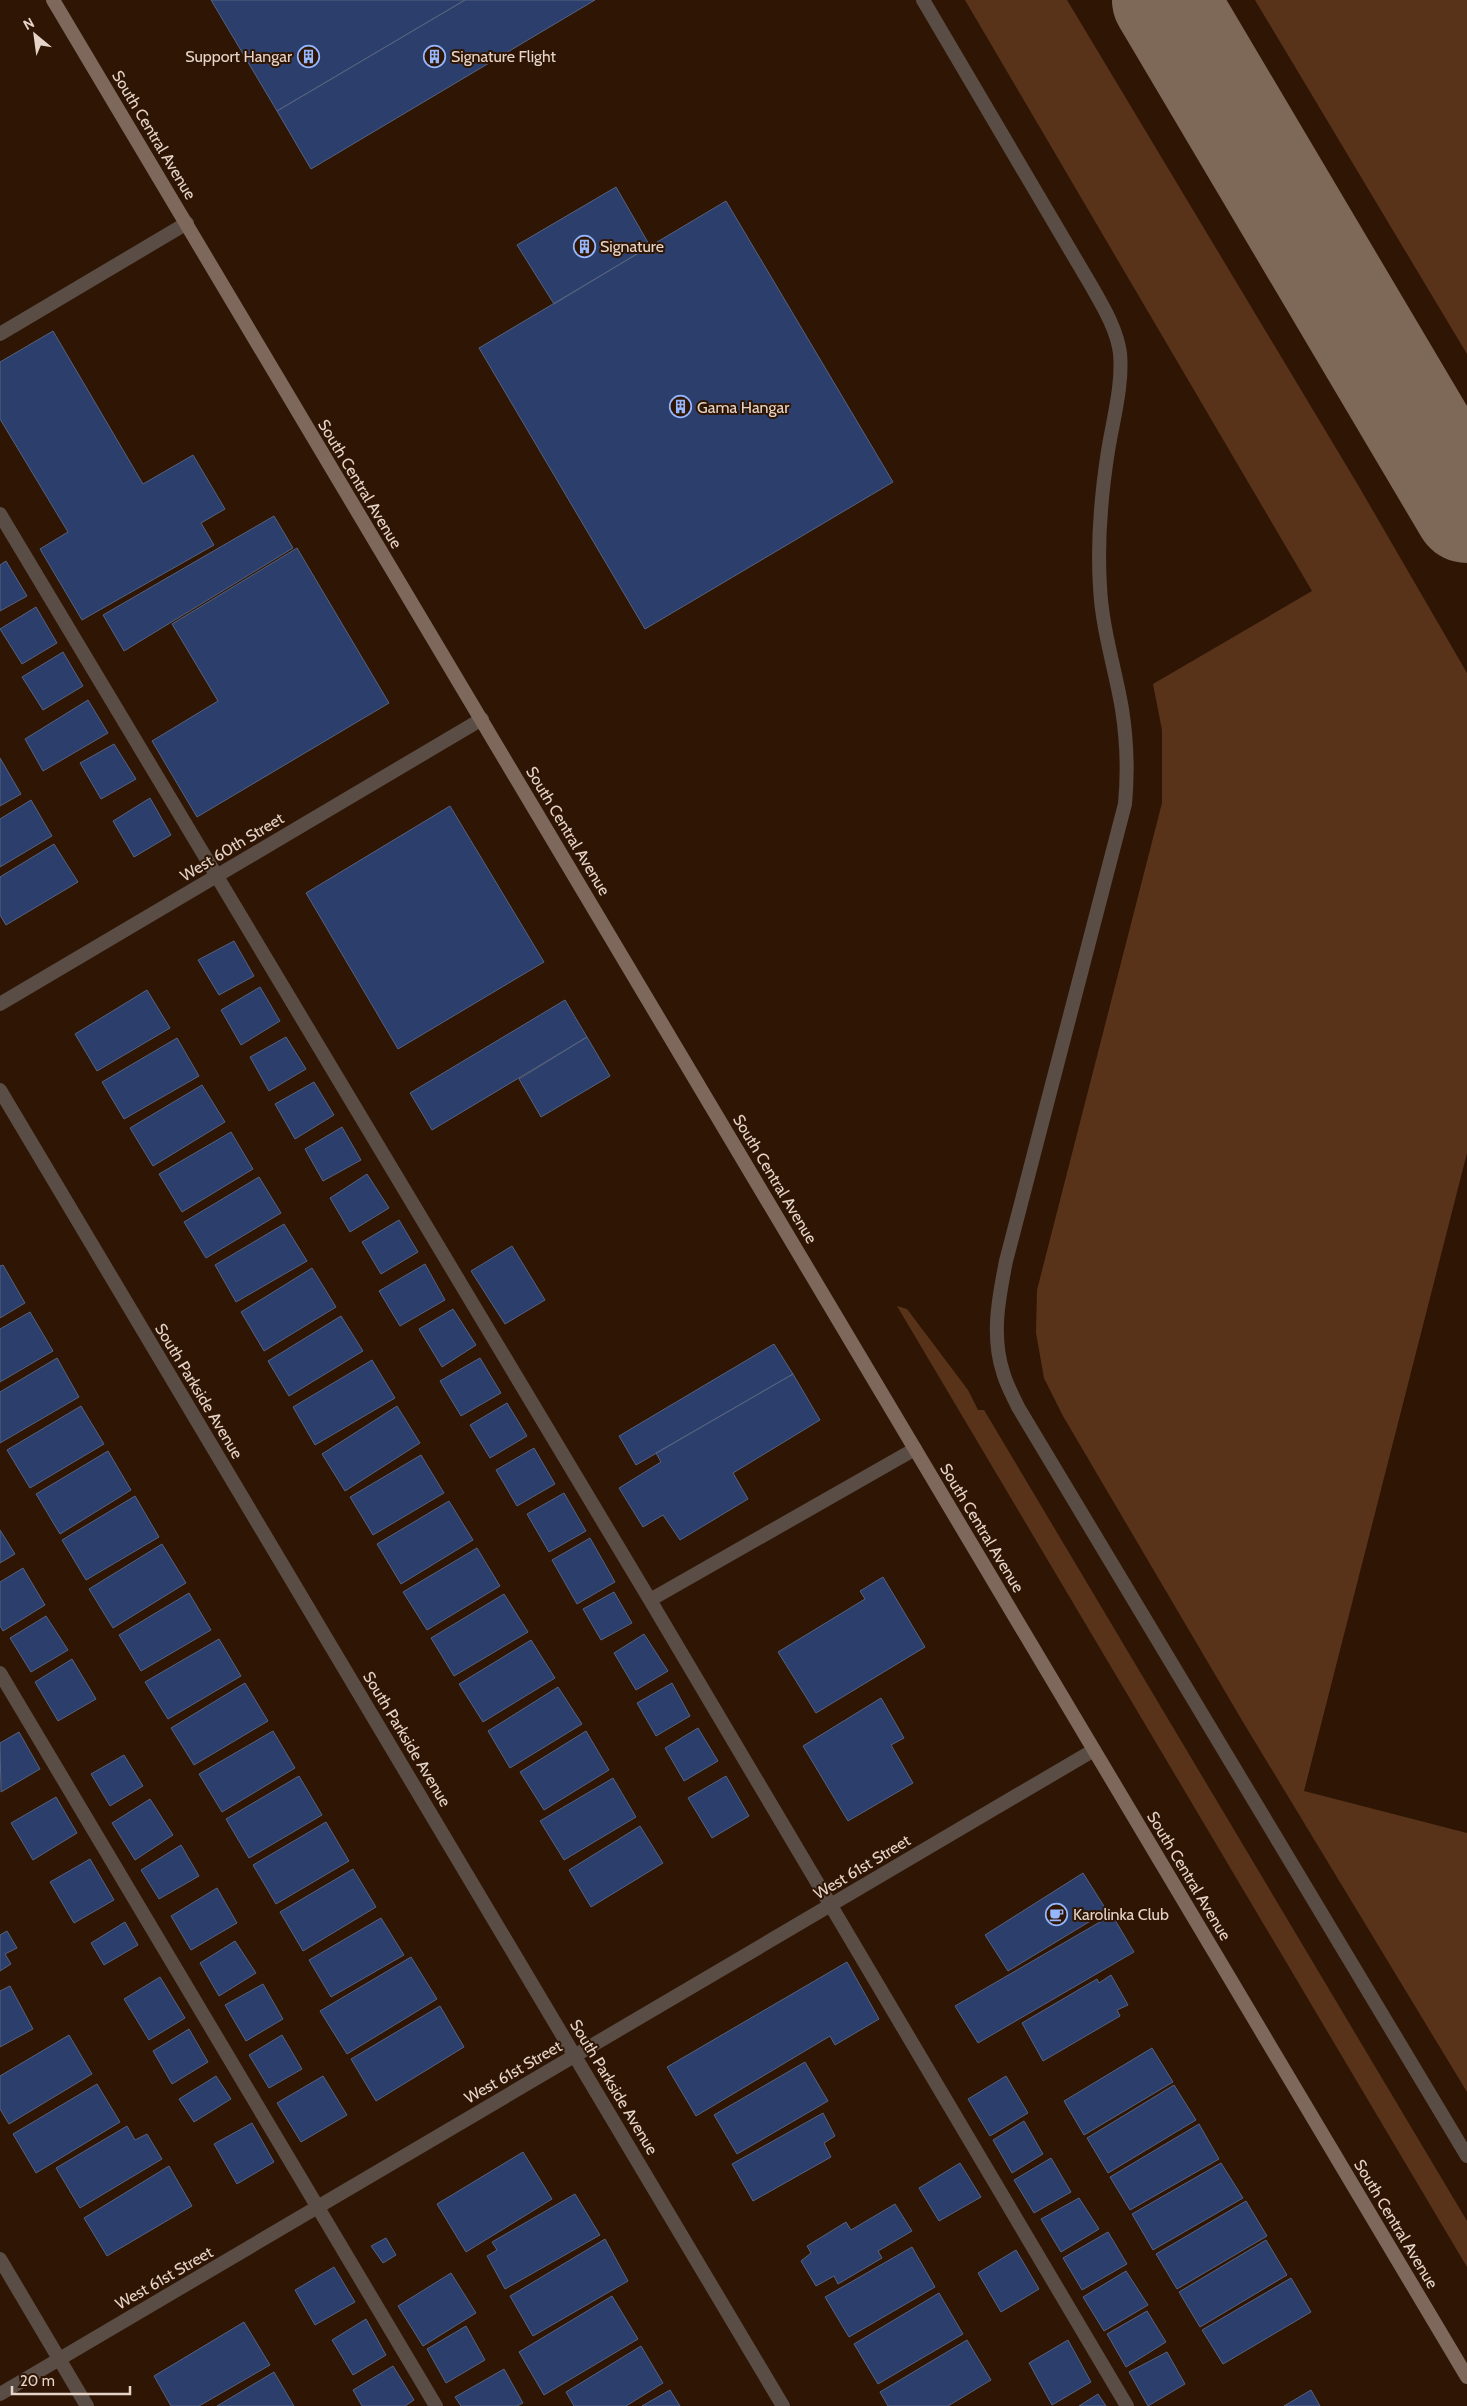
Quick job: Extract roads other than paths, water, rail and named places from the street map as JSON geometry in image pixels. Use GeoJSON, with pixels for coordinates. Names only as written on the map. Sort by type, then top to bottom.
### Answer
{"type":"FeatureCollection","features":[{"type":"Feature","properties":{"kind":"main road","name":"South Central Avenue"},"geometry":{"type":"LineString","coordinates":[[53,0],[1467,2377]]}},
{"type":"Feature","properties":{"kind":"street"},"geometry":{"type":"LineString","coordinates":[[923,0],[1097,295],[1116,334],[1120,354],[1119,383],[1100,504],[1100,578],[1105,630],[1122,708],[1126,742],[1128,775],[1125,804],[1006,1261],[998,1302],[996,1335],[1002,1372],[1023,1416],[1467,2156]]}},
{"type":"Feature","properties":{"kind":"street"},"geometry":{"type":"LineString","coordinates":[[0,334],[186,223]]}},
{"type":"Feature","properties":{"kind":"street"},"geometry":{"type":"LineString","coordinates":[[0,514],[650,1600],[1127,2406]]}},
{"type":"Feature","properties":{"kind":"street","name":"West 60th Street"},"geometry":{"type":"LineString","coordinates":[[0,1004],[482,719]]}},
{"type":"Feature","properties":{"kind":"street","name":"South Parkside Avenue"},"geometry":{"type":"LineString","coordinates":[[0,1090],[783,2406]]}},
{"type":"Feature","properties":{"kind":"street"},"geometry":{"type":"LineString","coordinates":[[650,1600],[915,1449]]}},
{"type":"Feature","properties":{"kind":"street"},"geometry":{"type":"LineString","coordinates":[[0,1673],[436,2406]]}},
{"type":"Feature","properties":{"kind":"street","name":"West 61st Street"},"geometry":{"type":"LineString","coordinates":[[0,2394],[1094,1750]]}},
{"type":"Feature","properties":{"kind":"street"},"geometry":{"type":"LineString","coordinates":[[0,2259],[87,2406]]}},
{"type":"Feature","properties":{"kind":"place","name":"Support Hangar"},"geometry":{"type":"Point","coordinates":[308,56]}},
{"type":"Feature","properties":{"kind":"place","name":"Signature Flight"},"geometry":{"type":"Point","coordinates":[435,56]}},
{"type":"Feature","properties":{"kind":"place","name":"Signature"},"geometry":{"type":"Point","coordinates":[584,246]}},
{"type":"Feature","properties":{"kind":"place","name":"Gama Hangar"},"geometry":{"type":"Point","coordinates":[681,407]}},
{"type":"Feature","properties":{"kind":"place","name":"Karolinka Club"},"geometry":{"type":"Point","coordinates":[1057,1914]}}]}
